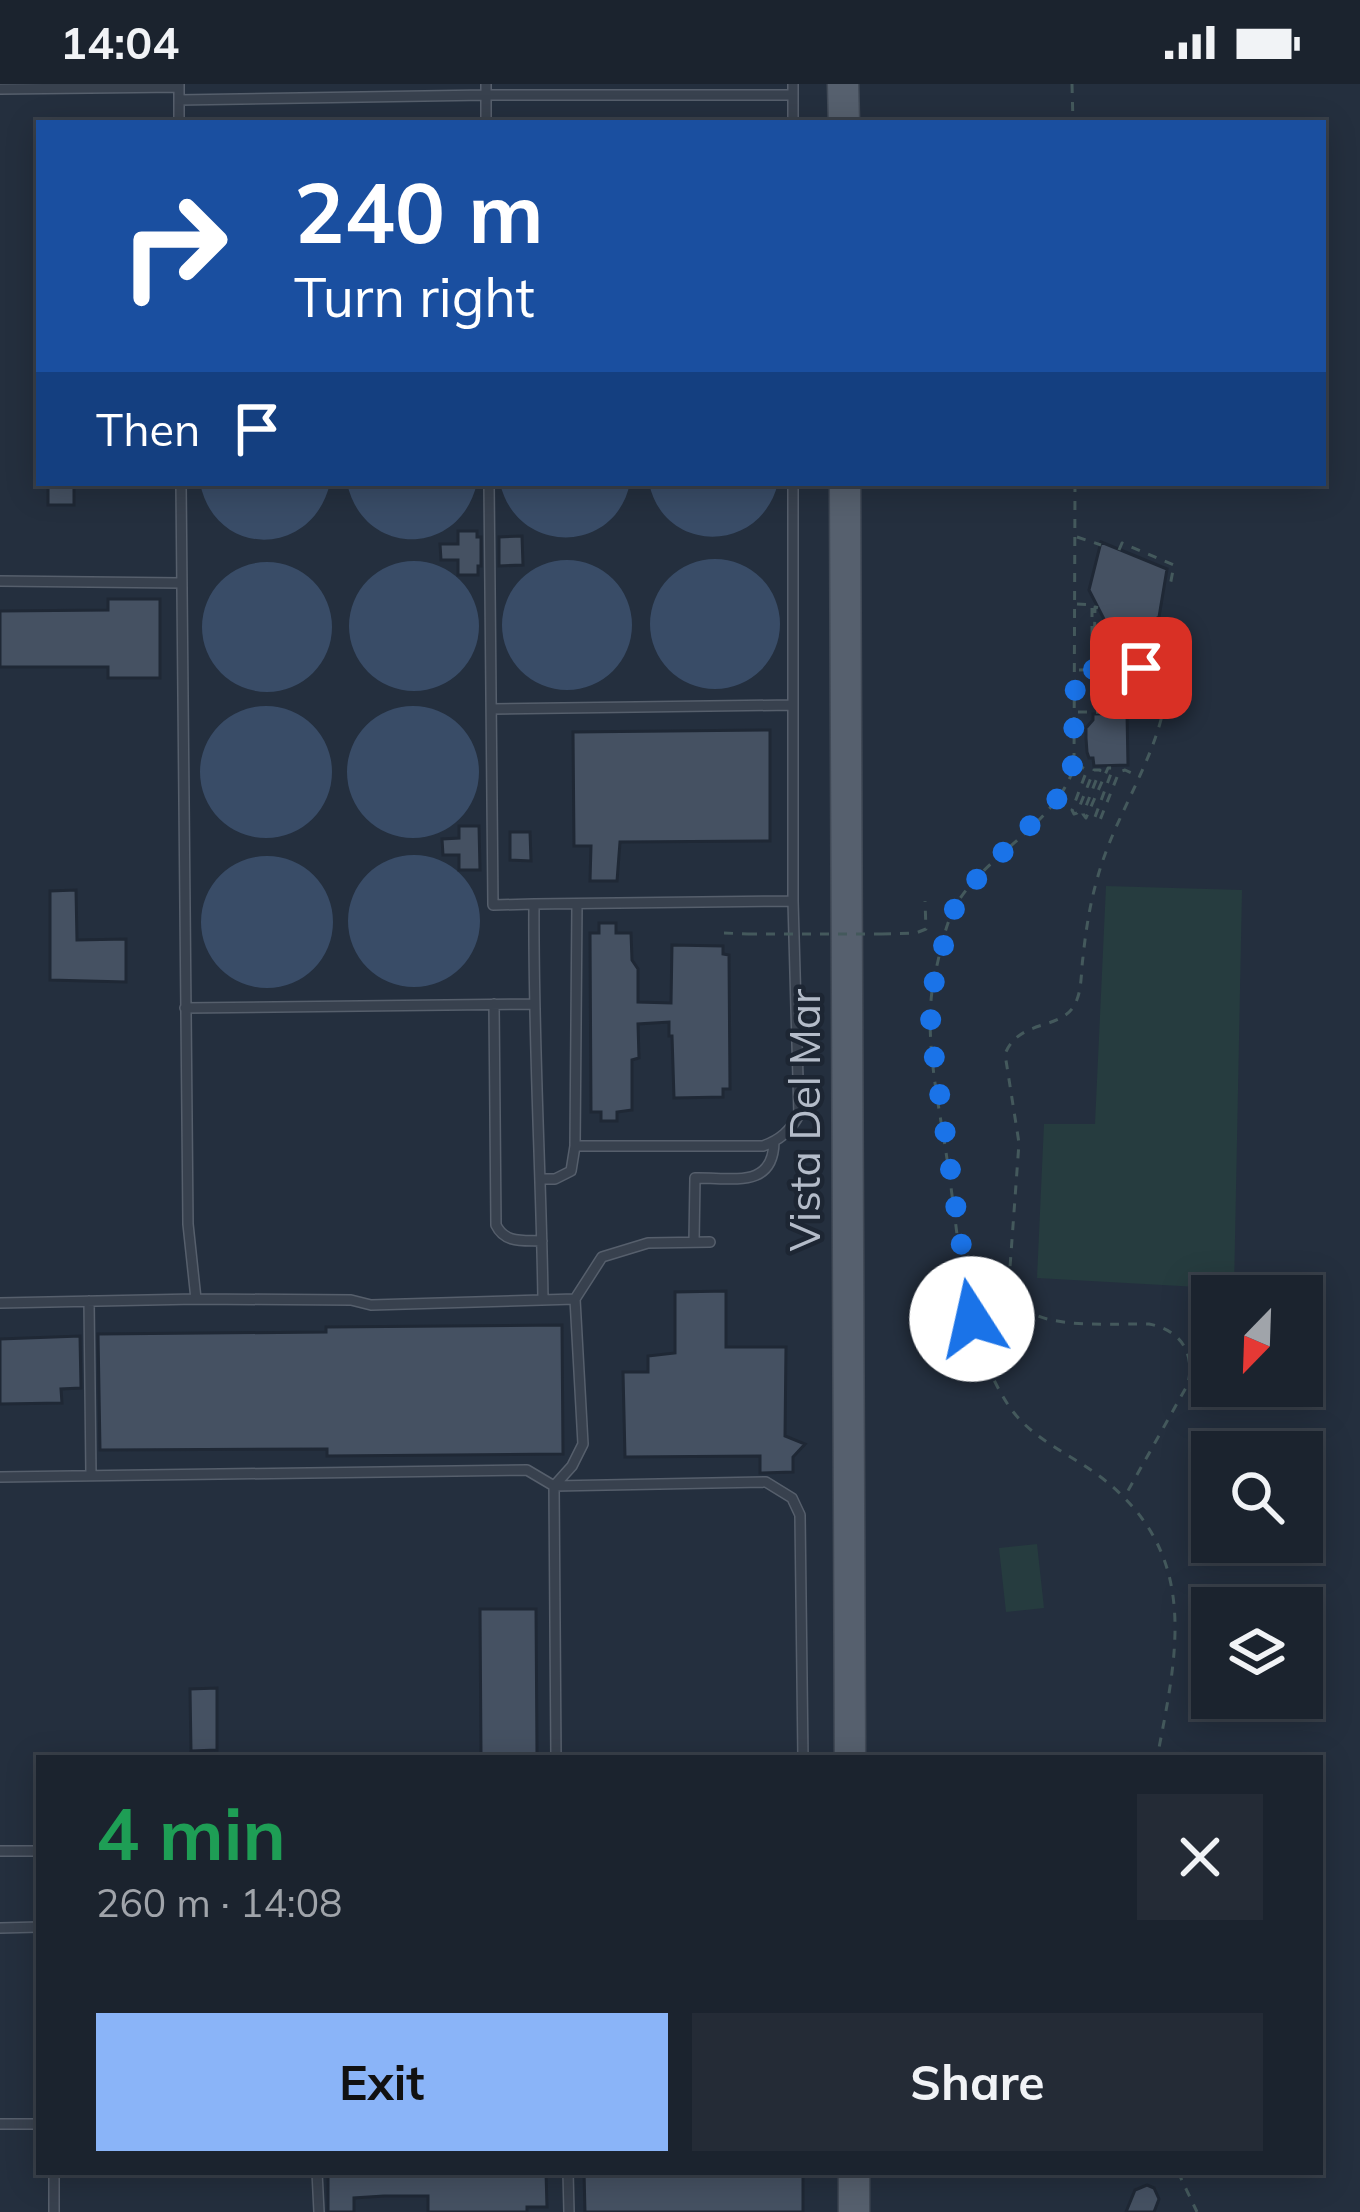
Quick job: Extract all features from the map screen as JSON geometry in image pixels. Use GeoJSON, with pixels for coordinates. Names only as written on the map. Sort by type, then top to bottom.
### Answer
{"type":"FeatureCollection","features":[{"type":"Feature","properties":{"kind":"main road"},"geometry":{"type":"LineString","coordinates":[[843,84],[844,120]]}},
{"type":"Feature","properties":{"kind":"main road","name":"Vista Del Mar"},"geometry":{"type":"LineString","coordinates":[[845,486],[850,1755]]}},
{"type":"Feature","properties":{"kind":"main road"},"geometry":{"type":"LineString","coordinates":[[854,2175],[854,2212]]}},
{"type":"Feature","properties":{"kind":"lane"},"geometry":{"type":"LineString","coordinates":[[0,89],[179,85],[179,120]]}},
{"type":"Feature","properties":{"kind":"lane"},"geometry":{"type":"LineString","coordinates":[[179,100],[486,89],[793,89],[793,120]]}},
{"type":"Feature","properties":{"kind":"lane"},"geometry":{"type":"LineString","coordinates":[[486,89],[487,120]]}},
{"type":"Feature","properties":{"kind":"lane"},"geometry":{"type":"LineString","coordinates":[[181,486],[188,1224],[196,1299]]}},
{"type":"Feature","properties":{"kind":"lane"},"geometry":{"type":"LineString","coordinates":[[489,486],[493,905],[793,901]]}},
{"type":"Feature","properties":{"kind":"lane"},"geometry":{"type":"LineString","coordinates":[[575,1146],[763,1146],[790,1130],[799,1115],[793,901],[793,486]]}},
{"type":"Feature","properties":{"kind":"lane"},"geometry":{"type":"LineString","coordinates":[[0,581],[181,583]]}},
{"type":"Feature","properties":{"kind":"lane"},"geometry":{"type":"LineString","coordinates":[[492,709],[792,705]]}},
{"type":"Feature","properties":{"kind":"lane"},"geometry":{"type":"LineString","coordinates":[[534,904],[543,1299]]}},
{"type":"Feature","properties":{"kind":"lane"},"geometry":{"type":"LineString","coordinates":[[542,1179],[571,1172],[575,1146],[577,904]]}},
{"type":"Feature","properties":{"kind":"lane"},"geometry":{"type":"LineString","coordinates":[[494,1004],[496,1225],[500,1234],[512,1240],[542,1240]]}},
{"type":"Feature","properties":{"kind":"lane"},"geometry":{"type":"LineString","coordinates":[[185,1007],[533,1004]]}},
{"type":"Feature","properties":{"kind":"lane"},"geometry":{"type":"LineString","coordinates":[[694,1242],[695,1178],[755,1177],[774,1159],[774,1142]]}},
{"type":"Feature","properties":{"kind":"lane"},"geometry":{"type":"LineString","coordinates":[[556,1755],[554,1486],[583,1444],[575,1299],[602,1257],[648,1244],[710,1242]]}},
{"type":"Feature","properties":{"kind":"lane"},"geometry":{"type":"LineString","coordinates":[[0,1303],[196,1299],[351,1300],[371,1305],[575,1299]]}},
{"type":"Feature","properties":{"kind":"lane"},"geometry":{"type":"LineString","coordinates":[[88,1301],[91,1475]]}},
{"type":"Feature","properties":{"kind":"lane"},"geometry":{"type":"LineString","coordinates":[[0,1477],[527,1470],[554,1486],[766,1482],[792,1498],[800,1515],[803,1755]]}},
{"type":"Feature","properties":{"kind":"lane"},"geometry":{"type":"LineString","coordinates":[[0,1851],[36,1851]]}},
{"type":"Feature","properties":{"kind":"lane"},"geometry":{"type":"LineString","coordinates":[[0,1928],[36,1927]]}},
{"type":"Feature","properties":{"kind":"lane"},"geometry":{"type":"LineString","coordinates":[[0,2124],[36,2124]]}},
{"type":"Feature","properties":{"kind":"lane"},"geometry":{"type":"LineString","coordinates":[[54,2175],[54,2212]]}},
{"type":"Feature","properties":{"kind":"lane"},"geometry":{"type":"LineString","coordinates":[[317,2175],[319,2212]]}},
{"type":"Feature","properties":{"kind":"lane"},"geometry":{"type":"LineString","coordinates":[[568,2175],[569,2212]]}},
{"type":"Feature","properties":{"kind":"path"},"geometry":{"type":"LineString","coordinates":[[1072,84],[1072,120]]}},
{"type":"Feature","properties":{"kind":"path"},"geometry":{"type":"LineString","coordinates":[[1075,486],[1072,776],[1058,798],[956,904],[935,974],[930,1027],[963,1271],[984,1355],[1011,1408],[1031,1431],[1124,1498],[1162,1558],[1177,1621],[1158,1755]]}},
{"type":"Feature","properties":{"kind":"path"},"geometry":{"type":"LineString","coordinates":[[1076,537],[1100,545]]}},
{"type":"Feature","properties":{"kind":"path"},"geometry":{"type":"LineString","coordinates":[[1119,550],[1122,543],[1174,565],[1170,586]]}},
{"type":"Feature","properties":{"kind":"path"},"geometry":{"type":"LineString","coordinates":[[1076,604],[1092,605],[1094,664],[1095,607],[1099,608]]}},
{"type":"Feature","properties":{"kind":"path"},"geometry":{"type":"LineString","coordinates":[[1076,670],[1141,668],[1166,650],[1169,666],[1149,759],[1096,879],[1076,1003],[1064,1017],[1015,1036],[1008,1047],[1005,1061],[1019,1143],[1010,1281],[1014,1296],[1037,1317],[1162,1326],[1188,1352],[1188,1384],[1124,1498]]}},
{"type":"Feature","properties":{"kind":"path"},"geometry":{"type":"LineString","coordinates":[[1076,712],[1161,713]]}},
{"type":"Feature","properties":{"kind":"path"},"geometry":{"type":"LineString","coordinates":[[1074,764],[1087,770],[1072,809],[1075,814],[1094,770],[1100,770],[1085,818],[1108,768],[1113,769],[1097,821],[1119,772],[1140,777]]}},
{"type":"Feature","properties":{"kind":"path"},"geometry":{"type":"LineString","coordinates":[[724,933],[916,933],[926,929],[925,901]]}},
{"type":"Feature","properties":{"kind":"path"},"geometry":{"type":"LineString","coordinates":[[1179,2175],[1197,2212]]}},
{"type":"Feature","properties":{"kind":"green space"},"geometry":{"type":"Polygon","coordinates":[[[1106,886],[1242,890],[1234,1275],[1191,1275],[1191,1287],[1037,1278],[1044,1124],[1095,1124],[1106,886]]]}},
{"type":"Feature","properties":{"kind":"green space"},"geometry":{"type":"Polygon","coordinates":[[[1037,1544],[1044,1608],[1006,1612],[999,1548],[1037,1544]]]}},
{"type":"Feature","properties":{"kind":"water"},"geometry":{"type":"Polygon","coordinates":[[[201,486],[329,486],[320,508],[305,525],[264,540],[224,526],[209,508],[201,486]]]}},
{"type":"Feature","properties":{"kind":"water"},"geometry":{"type":"Polygon","coordinates":[[[348,486],[476,486],[467,508],[433,536],[391,536],[356,508],[348,486]]]}},
{"type":"Feature","properties":{"kind":"water"},"geometry":{"type":"Polygon","coordinates":[[[501,486],[629,486],[621,507],[606,524],[586,534],[544,534],[525,524],[510,507],[501,486]]]}},
{"type":"Feature","properties":{"kind":"water"},"geometry":{"type":"Polygon","coordinates":[[[650,486],[777,486],[753,523],[713,537],[673,523],[658,507],[650,486]]]}},
{"type":"Feature","properties":{"kind":"water"},"geometry":{"type":"Polygon","coordinates":[[[715,559],[740,563],[761,578],[776,599],[780,624],[776,649],[761,670],[740,685],[715,689],[690,685],[669,670],[654,649],[650,624],[654,599],[669,578],[690,563],[715,559]]]}},
{"type":"Feature","properties":{"kind":"water"},"geometry":{"type":"Polygon","coordinates":[[[567,560],[592,564],[613,579],[628,600],[632,625],[628,650],[613,671],[592,686],[567,690],[542,686],[521,671],[506,650],[502,625],[506,600],[521,579],[542,564],[567,560]]]}},
{"type":"Feature","properties":{"kind":"water"},"geometry":{"type":"Polygon","coordinates":[[[414,561],[439,565],[460,580],[475,601],[479,626],[475,651],[460,672],[439,687],[414,691],[389,687],[368,672],[353,651],[349,626],[353,601],[368,580],[389,565],[414,561]]]}},
{"type":"Feature","properties":{"kind":"water"},"geometry":{"type":"Polygon","coordinates":[[[267,562],[292,567],[313,581],[327,602],[332,627],[327,652],[313,673],[292,687],[267,692],[242,687],[221,673],[207,652],[202,627],[207,602],[221,581],[242,567],[267,562]]]}},
{"type":"Feature","properties":{"kind":"water"},"geometry":{"type":"Polygon","coordinates":[[[266,706],[291,711],[312,726],[327,747],[332,772],[327,797],[312,818],[291,833],[266,838],[241,833],[220,818],[205,797],[200,772],[205,747],[220,726],[241,711],[266,706]]]}},
{"type":"Feature","properties":{"kind":"water"},"geometry":{"type":"Polygon","coordinates":[[[413,706],[438,711],[459,726],[474,747],[479,772],[474,797],[459,818],[438,833],[413,838],[388,833],[367,818],[352,797],[347,772],[352,747],[367,726],[388,711],[413,706]]]}},
{"type":"Feature","properties":{"kind":"water"},"geometry":{"type":"Polygon","coordinates":[[[414,855],[439,860],[460,875],[475,896],[480,921],[475,946],[460,967],[439,982],[414,987],[389,982],[368,967],[353,946],[348,921],[353,896],[368,875],[389,860],[414,855]]]}},
{"type":"Feature","properties":{"kind":"water"},"geometry":{"type":"Polygon","coordinates":[[[267,856],[292,861],[313,876],[328,897],[333,922],[328,947],[313,968],[292,983],[267,988],[242,983],[221,968],[206,947],[201,922],[206,897],[221,876],[242,861],[267,856]]]}},
{"type":"Feature","properties":{"kind":"building"},"geometry":{"type":"Polygon","coordinates":[[[48,486],[74,486],[74,505],[48,505],[48,486]]]}},
{"type":"Feature","properties":{"kind":"building"},"geometry":{"type":"Polygon","coordinates":[[[458,531],[477,531],[481,537],[478,575],[458,575],[458,560],[441,560],[440,544],[458,544],[458,531]]]}},
{"type":"Feature","properties":{"kind":"building"},"geometry":{"type":"Polygon","coordinates":[[[522,536],[523,565],[499,566],[499,537],[522,536]]]}},
{"type":"Feature","properties":{"kind":"building"},"geometry":{"type":"Polygon","coordinates":[[[1101,542],[1167,569],[1159,617],[1110,658],[1098,654],[1104,619],[1089,590],[1101,542]]]}},
{"type":"Feature","properties":{"kind":"building"},"geometry":{"type":"Polygon","coordinates":[[[108,599],[160,599],[160,678],[108,678],[108,667],[0,667],[0,611],[108,610],[108,599]]]}},
{"type":"Feature","properties":{"kind":"building"},"geometry":{"type":"Polygon","coordinates":[[[1127,713],[1128,765],[1094,766],[1086,738],[1093,714],[1127,713]]]}},
{"type":"Feature","properties":{"kind":"building"},"geometry":{"type":"Polygon","coordinates":[[[770,730],[770,841],[620,842],[617,881],[590,881],[591,846],[574,846],[573,732],[770,730]]]}},
{"type":"Feature","properties":{"kind":"building"},"geometry":{"type":"Polygon","coordinates":[[[459,826],[479,826],[480,870],[459,870],[459,855],[443,855],[442,839],[459,838],[459,826]]]}},
{"type":"Feature","properties":{"kind":"building"},"geometry":{"type":"Polygon","coordinates":[[[510,832],[530,832],[531,861],[510,860],[510,832]]]}},
{"type":"Feature","properties":{"kind":"building"},"geometry":{"type":"Polygon","coordinates":[[[76,890],[77,940],[126,939],[126,982],[50,980],[50,891],[76,890]]]}},
{"type":"Feature","properties":{"kind":"building"},"geometry":{"type":"Polygon","coordinates":[[[599,923],[616,923],[616,933],[631,933],[638,1002],[671,1003],[672,945],[723,946],[723,954],[729,955],[730,1089],[723,1089],[723,1097],[674,1098],[669,1022],[638,1024],[632,1110],[617,1112],[617,1121],[601,1121],[601,1112],[591,1112],[590,933],[599,933],[599,923]]]}},
{"type":"Feature","properties":{"kind":"building"},"geometry":{"type":"Polygon","coordinates":[[[726,1291],[726,1347],[786,1347],[785,1436],[805,1444],[793,1457],[793,1472],[760,1473],[760,1456],[625,1457],[623,1372],[648,1372],[648,1356],[675,1353],[675,1292],[726,1291]]]}},
{"type":"Feature","properties":{"kind":"building"},"geometry":{"type":"Polygon","coordinates":[[[562,1325],[563,1454],[327,1456],[327,1449],[100,1450],[98,1334],[562,1325]]]}},
{"type":"Feature","properties":{"kind":"building"},"geometry":{"type":"Polygon","coordinates":[[[80,1336],[81,1388],[61,1389],[62,1403],[0,1404],[0,1339],[80,1336]]]}},
{"type":"Feature","properties":{"kind":"building"},"geometry":{"type":"Polygon","coordinates":[[[480,1609],[536,1609],[537,1754],[481,1754],[480,1609]]]}},
{"type":"Feature","properties":{"kind":"building"},"geometry":{"type":"Polygon","coordinates":[[[217,1688],[217,1750],[191,1751],[190,1689],[217,1688]]]}},
{"type":"Feature","properties":{"kind":"building"},"geometry":{"type":"Polygon","coordinates":[[[328,2175],[546,2175],[547,2207],[527,2207],[527,2212],[428,2212],[428,2196],[384,2196],[354,2198],[354,2212],[328,2212],[328,2175]]]}},
{"type":"Feature","properties":{"kind":"building"},"geometry":{"type":"Polygon","coordinates":[[[584,2175],[803,2175],[803,2212],[585,2212],[584,2175]]]}},
{"type":"Feature","properties":{"kind":"building"},"geometry":{"type":"Polygon","coordinates":[[[1147,2185],[1159,2199],[1154,2212],[1126,2212],[1135,2190],[1147,2185]]]}},
{"type":"Feature","properties":{"kind":"route"},"geometry":{"type":"LineString","coordinates":[[972,1319],[930,1027],[935,974],[956,904],[1058,798],[1072,776],[1076,670],[1141,668]]}}]}
